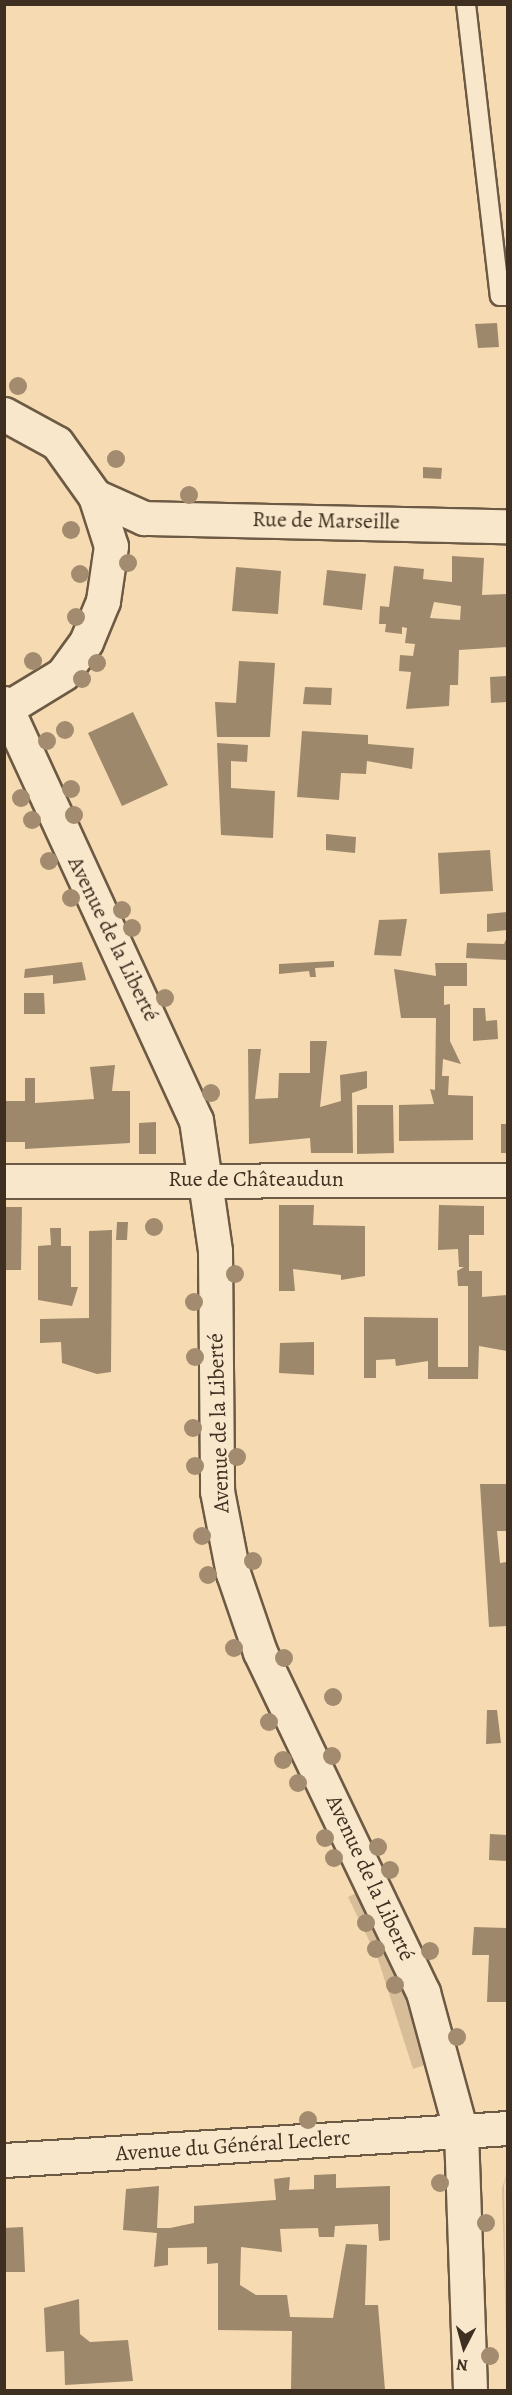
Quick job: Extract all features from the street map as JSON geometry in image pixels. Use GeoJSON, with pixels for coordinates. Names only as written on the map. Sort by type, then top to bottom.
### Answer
{"type":"FeatureCollection","features":[{"type":"Feature","properties":{"kind":"street"},"geometry":{"type":"LineString","coordinates":[[4,414],[57,442],[95,496],[111,546],[104,601],[86,642],[63,674],[6,705]]}},
{"type":"Feature","properties":{"kind":"street","name":"Rue de Marseille"},"geometry":{"type":"LineString","coordinates":[[95,496],[144,518],[507,526]]}},
{"type":"Feature","properties":{"kind":"street"},"geometry":{"type":"LineString","coordinates":[[111,546],[144,518]]}},
{"type":"Feature","properties":{"kind":"street","name":"Avenue de la Liberté"},"geometry":{"type":"LineString","coordinates":[[6,705],[196,1120],[207,1180],[215,1251],[217,1491],[233,1573],[260,1652],[423,1992],[461,2132],[470,2391]]}},
{"type":"Feature","properties":{"kind":"street","name":"Rue de Châteaudun"},"geometry":{"type":"LineString","coordinates":[[4,1181],[507,1180]]}},
{"type":"Feature","properties":{"kind":"street","name":"Avenue du Général Leclerc"},"geometry":{"type":"LineString","coordinates":[[4,2160],[507,2128]]}},
{"type":"Feature","properties":{"kind":"lane"},"geometry":{"type":"LineString","coordinates":[[466,4],[500,296],[507,296]]}},
{"type":"Feature","properties":{"kind":"shaded area"},"geometry":{"type":"Polygon","coordinates":[[[361,1891],[408,1998],[428,2064],[413,2069],[378,1959],[348,1897],[361,1891]]]}},
{"type":"Feature","properties":{"kind":"shaded area"},"geometry":{"type":"Polygon","coordinates":[[[507,2173],[504,2186],[507,2367],[502,2188],[507,2173]]]}},
{"type":"Feature","properties":{"kind":"building"},"geometry":{"type":"Polygon","coordinates":[[[497,323],[499,347],[478,348],[475,324],[497,323]]]}},
{"type":"Feature","properties":{"kind":"building"},"geometry":{"type":"Polygon","coordinates":[[[423,467],[442,468],[441,479],[423,478],[423,467]]]}},
{"type":"Feature","properties":{"kind":"building"},"geometry":{"type":"Polygon","coordinates":[[[452,556],[484,558],[482,595],[507,594],[507,647],[459,650],[458,685],[450,685],[449,706],[406,709],[411,672],[399,671],[400,655],[413,656],[415,644],[405,643],[407,628],[402,627],[402,634],[385,632],[386,624],[379,624],[380,606],[389,607],[394,566],[424,569],[423,579],[452,582],[452,556]],[[434,602],[430,618],[460,620],[461,606],[434,602]]]}},
{"type":"Feature","properties":{"kind":"building"},"geometry":{"type":"Polygon","coordinates":[[[236,567],[281,571],[278,614],[232,611],[236,567]]]}},
{"type":"Feature","properties":{"kind":"building"},"geometry":{"type":"Polygon","coordinates":[[[327,570],[366,574],[362,610],[323,605],[327,570]]]}},
{"type":"Feature","properties":{"kind":"building"},"geometry":{"type":"Polygon","coordinates":[[[239,661],[275,663],[270,737],[217,737],[215,702],[236,703],[239,661]]]}},
{"type":"Feature","properties":{"kind":"building"},"geometry":{"type":"Polygon","coordinates":[[[507,676],[507,702],[491,703],[490,677],[507,676]]]}},
{"type":"Feature","properties":{"kind":"building"},"geometry":{"type":"Polygon","coordinates":[[[305,687],[332,688],[331,705],[303,704],[305,687]]]}},
{"type":"Feature","properties":{"kind":"building"},"geometry":{"type":"Polygon","coordinates":[[[133,712],[168,785],[122,806],[88,733],[133,712]]]}},
{"type":"Feature","properties":{"kind":"building"},"geometry":{"type":"Polygon","coordinates":[[[302,731],[368,735],[368,744],[414,748],[412,769],[367,761],[366,774],[341,773],[339,800],[297,797],[302,731]]]}},
{"type":"Feature","properties":{"kind":"building"},"geometry":{"type":"Polygon","coordinates":[[[217,743],[248,745],[247,762],[231,761],[231,788],[275,791],[273,838],[221,835],[217,743]]]}},
{"type":"Feature","properties":{"kind":"building"},"geometry":{"type":"Polygon","coordinates":[[[326,834],[356,837],[355,853],[326,850],[326,834]]]}},
{"type":"Feature","properties":{"kind":"building"},"geometry":{"type":"Polygon","coordinates":[[[490,850],[493,891],[440,894],[438,853],[490,850]]]}},
{"type":"Feature","properties":{"kind":"building"},"geometry":{"type":"Polygon","coordinates":[[[507,912],[507,930],[487,932],[487,914],[507,912]]]}},
{"type":"Feature","properties":{"kind":"building"},"geometry":{"type":"Polygon","coordinates":[[[407,919],[401,956],[374,955],[379,920],[407,919]]]}},
{"type":"Feature","properties":{"kind":"building"},"geometry":{"type":"Polygon","coordinates":[[[507,937],[507,960],[466,958],[467,943],[504,944],[507,937]]]}},
{"type":"Feature","properties":{"kind":"building"},"geometry":{"type":"Polygon","coordinates":[[[334,961],[334,967],[315,968],[316,977],[310,977],[309,971],[279,974],[279,964],[334,961]]]}},
{"type":"Feature","properties":{"kind":"building"},"geometry":{"type":"Polygon","coordinates":[[[82,962],[86,980],[53,984],[53,975],[24,978],[25,969],[82,962]]]}},
{"type":"Feature","properties":{"kind":"building"},"geometry":{"type":"Polygon","coordinates":[[[435,963],[467,963],[467,986],[444,986],[444,1005],[450,1004],[450,1041],[461,1064],[443,1059],[442,1076],[449,1076],[448,1095],[473,1096],[473,1140],[399,1141],[399,1105],[434,1104],[430,1089],[435,1090],[436,1018],[401,1018],[394,969],[436,976],[435,963]]]}},
{"type":"Feature","properties":{"kind":"building"},"geometry":{"type":"Polygon","coordinates":[[[24,993],[44,993],[45,1014],[24,1014],[24,993]]]}},
{"type":"Feature","properties":{"kind":"building"},"geometry":{"type":"Polygon","coordinates":[[[473,1008],[485,1008],[486,1021],[497,1020],[498,1039],[473,1041],[473,1008]]]}},
{"type":"Feature","properties":{"kind":"building"},"geometry":{"type":"Polygon","coordinates":[[[310,1041],[327,1041],[320,1107],[341,1101],[340,1075],[367,1071],[367,1088],[352,1093],[353,1153],[311,1153],[310,1138],[249,1144],[248,1049],[261,1049],[255,1099],[278,1098],[279,1073],[310,1073],[310,1041]]]}},
{"type":"Feature","properties":{"kind":"building"},"geometry":{"type":"Polygon","coordinates":[[[115,1065],[112,1091],[130,1091],[130,1143],[25,1149],[25,1142],[4,1142],[4,1101],[25,1101],[25,1078],[35,1078],[35,1103],[94,1099],[90,1067],[115,1065]]]}},
{"type":"Feature","properties":{"kind":"building"},"geometry":{"type":"Polygon","coordinates":[[[357,1105],[393,1105],[394,1153],[357,1154],[357,1105]]]}},
{"type":"Feature","properties":{"kind":"building"},"geometry":{"type":"Polygon","coordinates":[[[156,1122],[156,1154],[139,1154],[139,1123],[156,1122]]]}},
{"type":"Feature","properties":{"kind":"building"},"geometry":{"type":"Polygon","coordinates":[[[501,1124],[507,1124],[507,1153],[501,1153],[501,1124]]]}},
{"type":"Feature","properties":{"kind":"building"},"geometry":{"type":"Polygon","coordinates":[[[279,1205],[314,1205],[313,1225],[365,1226],[365,1276],[341,1280],[341,1275],[293,1269],[295,1291],[279,1291],[279,1205]]]}},
{"type":"Feature","properties":{"kind":"building"},"geometry":{"type":"Polygon","coordinates":[[[439,1205],[484,1206],[484,1235],[469,1235],[469,1271],[482,1271],[482,1297],[507,1295],[507,1351],[479,1346],[478,1379],[428,1379],[428,1361],[396,1366],[395,1359],[376,1360],[376,1378],[364,1378],[364,1317],[438,1318],[438,1367],[468,1367],[468,1286],[458,1286],[457,1271],[464,1267],[459,1267],[458,1249],[438,1250],[439,1205]]]}},
{"type":"Feature","properties":{"kind":"building"},"geometry":{"type":"Polygon","coordinates":[[[4,1207],[22,1207],[21,1270],[4,1270],[4,1207]]]}},
{"type":"Feature","properties":{"kind":"building"},"geometry":{"type":"Polygon","coordinates":[[[117,1222],[128,1222],[127,1240],[116,1240],[117,1222]]]}},
{"type":"Feature","properties":{"kind":"building"},"geometry":{"type":"Polygon","coordinates":[[[50,1228],[61,1228],[61,1246],[71,1246],[71,1287],[78,1287],[72,1306],[38,1300],[38,1246],[51,1245],[50,1228]]]}},
{"type":"Feature","properties":{"kind":"building"},"geometry":{"type":"Polygon","coordinates":[[[112,1230],[111,1372],[97,1374],[62,1363],[61,1342],[40,1343],[40,1319],[89,1318],[89,1231],[112,1230]]]}},
{"type":"Feature","properties":{"kind":"building"},"geometry":{"type":"Polygon","coordinates":[[[314,1342],[314,1375],[279,1373],[280,1343],[314,1342]]]}},
{"type":"Feature","properties":{"kind":"building"},"geometry":{"type":"Polygon","coordinates":[[[480,1484],[507,1484],[507,1531],[497,1531],[500,1563],[507,1562],[507,1626],[489,1627],[480,1484]]]}},
{"type":"Feature","properties":{"kind":"building"},"geometry":{"type":"Polygon","coordinates":[[[487,1710],[497,1710],[501,1743],[486,1744],[487,1710]]]}},
{"type":"Feature","properties":{"kind":"building"},"geometry":{"type":"Polygon","coordinates":[[[490,1834],[507,1835],[507,1861],[489,1860],[490,1834]]]}},
{"type":"Feature","properties":{"kind":"building"},"geometry":{"type":"Polygon","coordinates":[[[474,1927],[507,1928],[507,2002],[487,2002],[489,1955],[472,1955],[474,1927]]]}},
{"type":"Feature","properties":{"kind":"building"},"geometry":{"type":"Polygon","coordinates":[[[336,2174],[336,2188],[390,2186],[390,2240],[379,2241],[378,2224],[335,2226],[334,2237],[319,2237],[318,2228],[280,2229],[282,2252],[241,2247],[240,2285],[256,2295],[287,2295],[290,2317],[333,2318],[346,2244],[367,2245],[365,2305],[378,2305],[385,2390],[291,2390],[292,2331],[218,2330],[218,2263],[207,2264],[207,2247],[168,2248],[168,2265],[154,2267],[157,2233],[123,2230],[126,2189],[159,2186],[157,2228],[170,2228],[194,2223],[194,2206],[276,2200],[274,2179],[290,2177],[289,2190],[314,2189],[314,2175],[336,2174]]]}},
{"type":"Feature","properties":{"kind":"building"},"geometry":{"type":"Polygon","coordinates":[[[23,2227],[25,2272],[4,2272],[4,2228],[23,2227]]]}},
{"type":"Feature","properties":{"kind":"building"},"geometry":{"type":"Polygon","coordinates":[[[79,2299],[80,2334],[90,2342],[128,2340],[133,2381],[65,2385],[64,2351],[46,2352],[44,2308],[79,2299]]]}}]}
